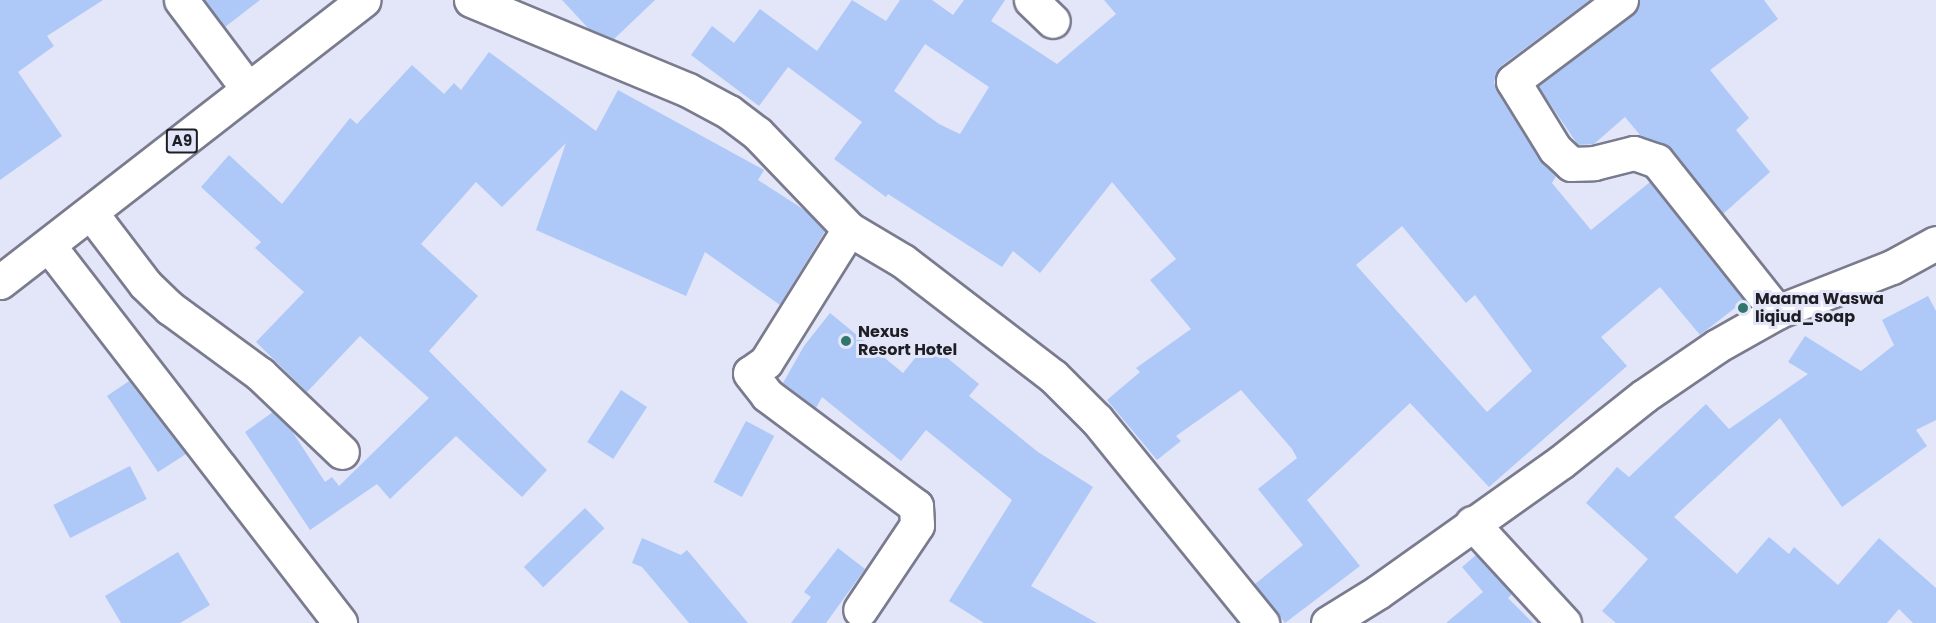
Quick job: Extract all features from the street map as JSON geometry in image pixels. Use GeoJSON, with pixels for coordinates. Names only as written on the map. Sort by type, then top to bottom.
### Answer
{"type":"FeatureCollection","features":[{"type":"Feature","properties":{"kind":"street"},"geometry":{"type":"LineString","coordinates":[[181,0],[248,89]]}},
{"type":"Feature","properties":{"kind":"street","name":"A9"},"geometry":{"type":"LineString","coordinates":[[0,282],[363,0]]}},
{"type":"Feature","properties":{"kind":"street"},"geometry":{"type":"LineString","coordinates":[[471,0],[688,90],[729,112],[757,133],[849,229],[903,261],[1053,376],[1096,420],[1262,623]]}},
{"type":"Feature","properties":{"kind":"street"},"geometry":{"type":"LineString","coordinates":[[1622,0],[1513,81],[1555,149],[1571,164],[1594,163],[1634,153],[1657,161],[1777,312]]}},
{"type":"Feature","properties":{"kind":"street"},"geometry":{"type":"LineString","coordinates":[[91,213],[145,284],[170,308],[260,374],[342,452]]}},
{"type":"Feature","properties":{"kind":"street"},"geometry":{"type":"LineString","coordinates":[[849,229],[766,362],[750,373],[768,395],[916,506],[917,525],[860,610]]}},
{"type":"Feature","properties":{"kind":"street"},"geometry":{"type":"LineString","coordinates":[[1328,623],[1378,592],[1472,523],[1561,462],[1644,396],[1717,346],[1777,312],[1892,267],[1936,243]]}},
{"type":"Feature","properties":{"kind":"street"},"geometry":{"type":"LineString","coordinates":[[49,246],[340,623]]}},
{"type":"Feature","properties":{"kind":"street"},"geometry":{"type":"LineString","coordinates":[[1472,523],[1564,623]]}},
{"type":"Feature","properties":{"kind":"building"},"geometry":{"type":"Polygon","coordinates":[[[0,0],[103,0],[47,36],[54,46],[18,72],[62,136],[0,180],[0,0]]]}},
{"type":"Feature","properties":{"kind":"building"},"geometry":{"type":"Polygon","coordinates":[[[204,0],[260,0],[225,27],[204,0]]]}},
{"type":"Feature","properties":{"kind":"building"},"geometry":{"type":"Polygon","coordinates":[[[562,0],[655,0],[614,39],[589,29],[562,0]]]}},
{"type":"Feature","properties":{"kind":"building"},"geometry":{"type":"Polygon","coordinates":[[[852,0],[886,21],[900,0],[932,0],[953,15],[964,0],[1005,0],[991,21],[1057,64],[1116,14],[1104,0],[1590,0],[1501,66],[1494,82],[1497,91],[1539,159],[1556,176],[1552,183],[1591,230],[1650,182],[1744,301],[1700,335],[1660,287],[1601,337],[1627,366],[1489,487],[1410,403],[1307,500],[1360,566],[1285,623],[1255,584],[1303,545],[1258,489],[1297,458],[1292,449],[1241,390],[1176,436],[1181,441],[1157,460],[1107,400],[1140,372],[1136,368],[1191,329],[1150,280],[1176,259],[1112,182],[1040,273],[1013,251],[1002,267],[888,194],[886,197],[834,159],[862,122],[788,67],[759,106],[691,55],[712,26],[734,43],[760,9],[817,51],[852,0]],[[925,44],[894,91],[939,124],[960,134],[989,87],[925,44]],[[1402,226],[1356,265],[1487,412],[1532,371],[1475,295],[1466,303],[1402,226]]]}},
{"type":"Feature","properties":{"kind":"building"},"geometry":{"type":"Polygon","coordinates":[[[1639,0],[1764,0],[1778,19],[1710,70],[1749,118],[1736,130],[1770,172],[1723,214],[1672,149],[1640,135],[1625,117],[1594,144],[1578,145],[1538,86],[1632,15],[1639,0]]]}},
{"type":"Feature","properties":{"kind":"building"},"geometry":{"type":"Polygon","coordinates":[[[489,52],[596,131],[618,90],[764,170],[758,180],[806,211],[825,231],[780,305],[705,252],[686,296],[536,230],[566,143],[502,207],[476,182],[421,244],[478,296],[429,351],[547,470],[522,497],[456,436],[390,499],[377,484],[310,530],[245,432],[273,412],[290,428],[325,482],[332,477],[339,486],[429,398],[360,336],[307,392],[256,342],[304,292],[255,248],[261,242],[201,187],[229,155],[282,204],[350,118],[357,124],[412,65],[444,94],[454,83],[461,90],[489,52]]]}},
{"type":"Feature","properties":{"kind":"building"},"geometry":{"type":"Polygon","coordinates":[[[1928,296],[1936,311],[1936,420],[1916,430],[1927,446],[1842,507],[1780,418],[1674,517],[1737,574],[1769,537],[1789,554],[1794,547],[1838,585],[1879,538],[1936,588],[1936,623],[1913,623],[1899,609],[1887,623],[1616,623],[1602,611],[1648,559],[1586,503],[1617,467],[1629,477],[1706,404],[1729,429],[1808,374],[1788,362],[1805,336],[1861,371],[1894,345],[1882,320],[1928,296]]]}},
{"type":"Feature","properties":{"kind":"building"},"geometry":{"type":"Polygon","coordinates":[[[830,313],[903,373],[928,342],[979,384],[969,396],[1038,452],[1093,487],[1031,586],[1097,623],[984,623],[949,601],[1012,500],[926,430],[901,461],[822,397],[816,408],[783,383],[804,346],[830,313]]]}},
{"type":"Feature","properties":{"kind":"building"},"geometry":{"type":"Polygon","coordinates":[[[129,381],[186,454],[158,472],[107,396],[129,381]]]}},
{"type":"Feature","properties":{"kind":"building"},"geometry":{"type":"Polygon","coordinates":[[[621,390],[647,407],[613,459],[587,442],[621,390]]]}},
{"type":"Feature","properties":{"kind":"building"},"geometry":{"type":"Polygon","coordinates":[[[746,421],[774,436],[742,497],[714,482],[746,421]]]}},
{"type":"Feature","properties":{"kind":"building"},"geometry":{"type":"Polygon","coordinates":[[[130,466],[147,499],[70,538],[53,505],[130,466]]]}},
{"type":"Feature","properties":{"kind":"building"},"geometry":{"type":"Polygon","coordinates":[[[585,508],[604,528],[543,587],[524,567],[585,508]]]}},
{"type":"Feature","properties":{"kind":"building"},"geometry":{"type":"Polygon","coordinates":[[[642,538],[681,555],[687,550],[748,623],[689,623],[642,567],[632,563],[642,538]]]}},
{"type":"Feature","properties":{"kind":"building"},"geometry":{"type":"Polygon","coordinates":[[[838,548],[865,569],[826,623],[791,623],[811,597],[804,592],[838,548]]]}},
{"type":"Feature","properties":{"kind":"building"},"geometry":{"type":"Polygon","coordinates":[[[178,552],[210,605],[180,623],[121,623],[105,596],[178,552]]]}},
{"type":"Feature","properties":{"kind":"building"},"geometry":{"type":"Polygon","coordinates":[[[1476,555],[1512,594],[1508,598],[1533,623],[1446,623],[1483,592],[1462,567],[1476,555]]]}},
{"type":"Feature","properties":{"kind":"place","name":"Maama Waswa liqiud_soap"},"geometry":{"type":"Point","coordinates":[1743,308]}},
{"type":"Feature","properties":{"kind":"place","name":"Nexus Resort Hotel"},"geometry":{"type":"Point","coordinates":[846,341]}}]}
